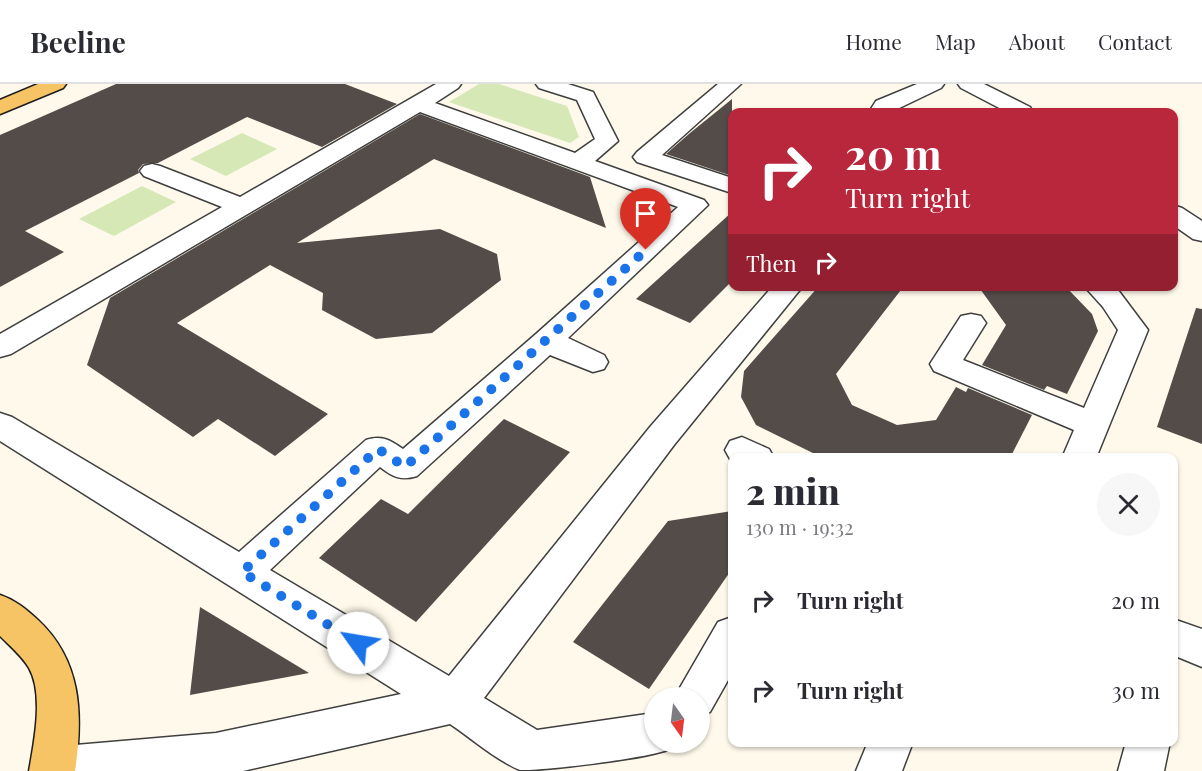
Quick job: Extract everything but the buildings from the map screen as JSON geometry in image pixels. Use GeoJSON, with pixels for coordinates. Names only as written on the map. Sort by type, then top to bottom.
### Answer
{"type":"FeatureCollection","features":[{"type":"Feature","properties":{"kind":"main road"},"geometry":{"type":"LineString","coordinates":[[0,108],[56,84]]}},
{"type":"Feature","properties":{"kind":"main road"},"geometry":{"type":"LineString","coordinates":[[0,612],[18,627],[43,654],[53,676],[58,720],[52,771]]}},
{"type":"Feature","properties":{"kind":"street"},"geometry":{"type":"LineString","coordinates":[[0,347],[451,84]]}},
{"type":"Feature","properties":{"kind":"street"},"geometry":{"type":"LineString","coordinates":[[546,84],[586,96],[607,141],[578,162]]}},
{"type":"Feature","properties":{"kind":"street"},"geometry":{"type":"LineString","coordinates":[[728,185],[645,157],[731,84]]}},
{"type":"Feature","properties":{"kind":"street"},"geometry":{"type":"LineString","coordinates":[[882,108],[884,105],[934,84]]}},
{"type":"Feature","properties":{"kind":"street"},"geometry":{"type":"LineString","coordinates":[[968,84],[1014,108]]}},
{"type":"Feature","properties":{"kind":"street"},"geometry":{"type":"LineString","coordinates":[[242,572],[378,449],[405,467],[695,205],[418,104]]}},
{"type":"Feature","properties":{"kind":"street"},"geometry":{"type":"LineString","coordinates":[[152,171],[242,206]]}},
{"type":"Feature","properties":{"kind":"street"},"geometry":{"type":"LineString","coordinates":[[1178,216],[1202,233]]}},
{"type":"Feature","properties":{"kind":"street"},"geometry":{"type":"LineString","coordinates":[[52,771],[216,755],[454,703],[662,436],[785,291]]}},
{"type":"Feature","properties":{"kind":"street"},"geometry":{"type":"LineString","coordinates":[[1081,453],[1133,330],[1113,301],[1103,291]]}},
{"type":"Feature","properties":{"kind":"street"},"geometry":{"type":"LineString","coordinates":[[971,323],[945,364],[1093,425]]}},
{"type":"Feature","properties":{"kind":"street"},"geometry":{"type":"LineString","coordinates":[[547,341],[593,362]]}},
{"type":"Feature","properties":{"kind":"street"},"geometry":{"type":"LineString","coordinates":[[0,425],[533,753],[644,736]]}},
{"type":"Feature","properties":{"kind":"street"},"geometry":{"type":"LineString","coordinates":[[1178,639],[1202,648]]}},
{"type":"Feature","properties":{"kind":"street"},"geometry":{"type":"LineString","coordinates":[[701,687],[728,641]]}},
{"type":"Feature","properties":{"kind":"street"},"geometry":{"type":"LineString","coordinates":[[879,771],[889,747]]}},
{"type":"Feature","properties":{"kind":"street"},"geometry":{"type":"LineString","coordinates":[[1141,771],[1147,747]]}},
{"type":"Feature","properties":{"kind":"green space"},"geometry":{"type":"Polygon","coordinates":[[[479,84],[499,84],[567,106],[579,137],[570,143],[449,102],[479,84]]]}},
{"type":"Feature","properties":{"kind":"green space"},"geometry":{"type":"Polygon","coordinates":[[[242,133],[277,149],[226,176],[190,159],[242,133]]]}},
{"type":"Feature","properties":{"kind":"green space"},"geometry":{"type":"Polygon","coordinates":[[[142,186],[176,202],[114,236],[79,219],[142,186]]]}},
{"type":"Feature","properties":{"kind":"route"},"geometry":{"type":"LineString","coordinates":[[358,643],[242,572],[378,449],[405,467],[646,250]]}}]}
